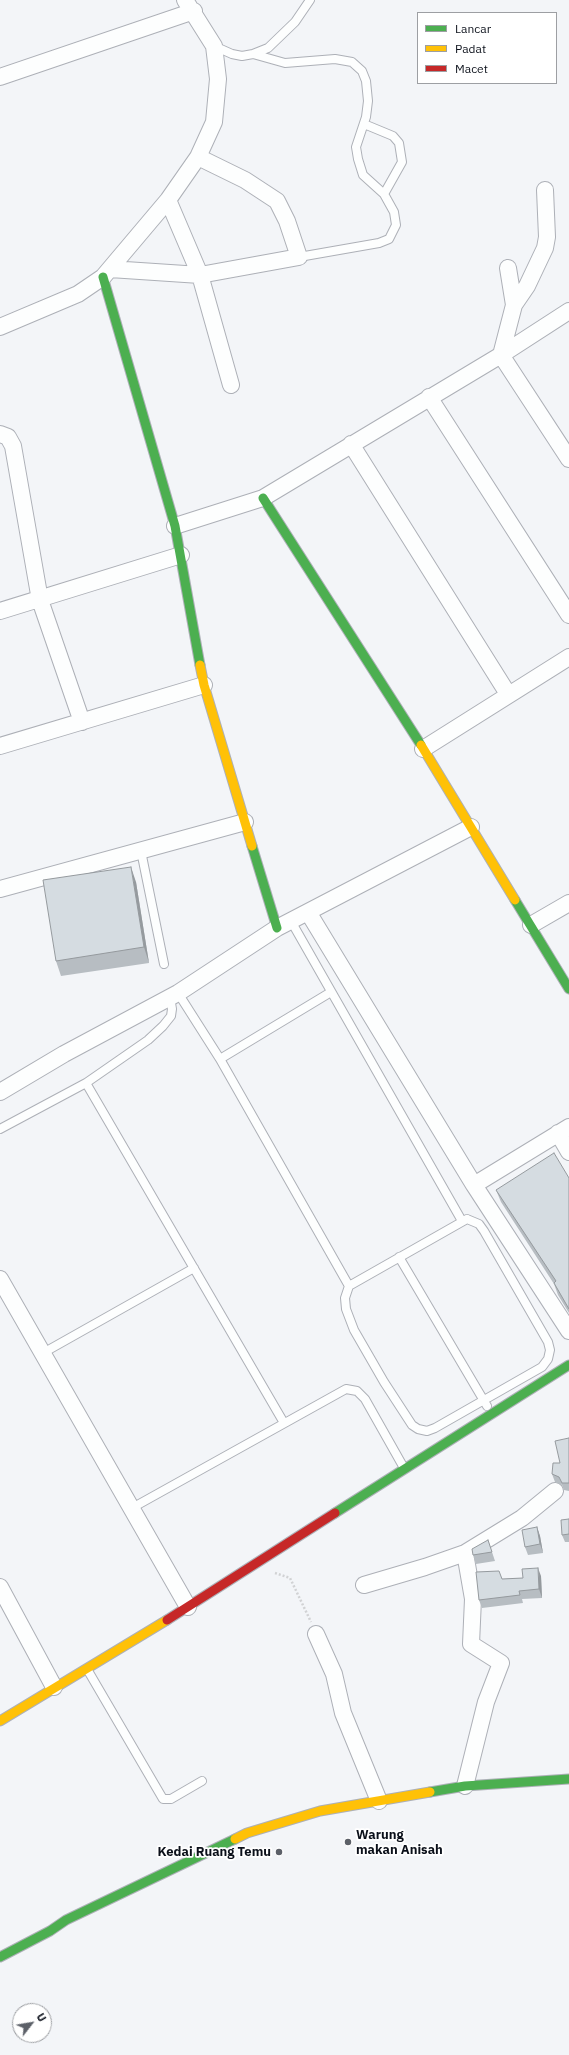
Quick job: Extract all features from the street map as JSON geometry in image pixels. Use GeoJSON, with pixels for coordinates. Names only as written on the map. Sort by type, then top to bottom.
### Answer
{"type":"FeatureCollection","features":[{"type":"Feature","properties":{"kind":"street"},"geometry":{"type":"LineString","coordinates":[[0,77],[189,6],[214,46],[218,79],[214,122],[198,158],[168,200],[107,273],[78,294],[0,327]]}},
{"type":"Feature","properties":{"kind":"street"},"geometry":{"type":"LineString","coordinates":[[107,273],[200,275],[299,257],[287,221],[277,201],[245,180],[198,158]]}},
{"type":"Feature","properties":{"kind":"street"},"geometry":{"type":"LineString","coordinates":[[545,190],[547,237],[545,248],[527,286],[514,305],[501,355],[569,458]]}},
{"type":"Feature","properties":{"kind":"street"},"geometry":{"type":"LineString","coordinates":[[168,200],[200,275],[231,385]]}},
{"type":"Feature","properties":{"kind":"street"},"geometry":{"type":"LineString","coordinates":[[508,268],[514,305]]}},
{"type":"Feature","properties":{"kind":"street"},"geometry":{"type":"LineString","coordinates":[[107,273],[175,526],[204,685],[245,822],[284,925]]}},
{"type":"Feature","properties":{"kind":"street"},"geometry":{"type":"LineString","coordinates":[[175,526],[263,498],[501,355],[569,311]]}},
{"type":"Feature","properties":{"kind":"street"},"geometry":{"type":"LineString","coordinates":[[429,397],[569,615]]}},
{"type":"Feature","properties":{"kind":"street"},"geometry":{"type":"LineString","coordinates":[[0,434],[8,437],[13,446],[40,600],[82,722]]}},
{"type":"Feature","properties":{"kind":"street"},"geometry":{"type":"LineString","coordinates":[[351,444],[508,694]]}},
{"type":"Feature","properties":{"kind":"street"},"geometry":{"type":"LineString","coordinates":[[263,498],[423,749],[569,989]]}},
{"type":"Feature","properties":{"kind":"street"},"geometry":{"type":"LineString","coordinates":[[0,611],[40,600],[181,555]]}},
{"type":"Feature","properties":{"kind":"street"},"geometry":{"type":"LineString","coordinates":[[423,749],[508,694],[569,657]]}},
{"type":"Feature","properties":{"kind":"street"},"geometry":{"type":"LineString","coordinates":[[0,746],[204,685]]}},
{"type":"Feature","properties":{"kind":"street"},"geometry":{"type":"LineString","coordinates":[[0,889],[245,822]]}},
{"type":"Feature","properties":{"kind":"street"},"geometry":{"type":"LineString","coordinates":[[0,1092],[64,1054],[174,995],[284,925],[471,827]]}},
{"type":"Feature","properties":{"kind":"street"},"geometry":{"type":"LineString","coordinates":[[531,925],[569,903]]}},
{"type":"Feature","properties":{"kind":"street"},"geometry":{"type":"LineString","coordinates":[[308,912],[474,1185],[569,1331]]}},
{"type":"Feature","properties":{"kind":"street"},"geometry":{"type":"LineString","coordinates":[[474,1185],[563,1130],[569,1152]]}},
{"type":"Feature","properties":{"kind":"street"},"geometry":{"type":"LineString","coordinates":[[0,1279],[188,1607]]}},
{"type":"Feature","properties":{"kind":"street"},"geometry":{"type":"LineString","coordinates":[[0,1721],[188,1607],[491,1413],[569,1366]]}},
{"type":"Feature","properties":{"kind":"street"},"geometry":{"type":"LineString","coordinates":[[364,1585],[425,1567],[465,1553],[522,1518],[554,1491]]}},
{"type":"Feature","properties":{"kind":"street"},"geometry":{"type":"LineString","coordinates":[[465,1553],[473,1599],[471,1644],[501,1663],[486,1702],[465,1786]]}},
{"type":"Feature","properties":{"kind":"street"},"geometry":{"type":"LineString","coordinates":[[0,1587],[54,1687]]}},
{"type":"Feature","properties":{"kind":"street"},"geometry":{"type":"LineString","coordinates":[[316,1634],[334,1674],[343,1713],[379,1801]]}},
{"type":"Feature","properties":{"kind":"street"},"geometry":{"type":"LineString","coordinates":[[0,1957],[50,1931],[66,1920],[247,1834],[320,1811],[465,1786],[569,1779]]}},
{"type":"Feature","properties":{"kind":"lane"},"geometry":{"type":"LineString","coordinates":[[253,54],[268,48],[295,22],[310,0]]}},
{"type":"Feature","properties":{"kind":"lane"},"geometry":{"type":"LineString","coordinates":[[214,46],[232,54],[253,54],[285,63],[321,60],[352,62],[362,71],[366,81],[368,100],[364,124],[356,147],[358,159],[363,175],[384,194],[394,212],[396,225],[389,239],[318,255],[299,257]]}},
{"type":"Feature","properties":{"kind":"lane"},"geometry":{"type":"LineString","coordinates":[[364,124],[392,136],[399,143],[402,162],[384,194]]}},
{"type":"Feature","properties":{"kind":"lane"},"geometry":{"type":"LineString","coordinates":[[141,851],[164,964]]}},
{"type":"Feature","properties":{"kind":"lane"},"geometry":{"type":"LineString","coordinates":[[284,925],[331,992],[462,1221]]}},
{"type":"Feature","properties":{"kind":"lane"},"geometry":{"type":"LineString","coordinates":[[220,1059],[331,992]]}},
{"type":"Feature","properties":{"kind":"lane"},"geometry":{"type":"LineString","coordinates":[[174,995],[220,1059],[349,1286]]}},
{"type":"Feature","properties":{"kind":"lane"},"geometry":{"type":"LineString","coordinates":[[0,1129],[86,1083],[148,1040],[171,1016],[174,995]]}},
{"type":"Feature","properties":{"kind":"lane"},"geometry":{"type":"LineString","coordinates":[[86,1083],[284,1423]]}},
{"type":"Feature","properties":{"kind":"lane"},"geometry":{"type":"LineString","coordinates":[[468,1219],[473,1220],[479,1224],[484,1231],[548,1342],[550,1350],[548,1359],[542,1367],[485,1401],[427,1431],[418,1429],[412,1425],[384,1382],[349,1321],[345,1298],[349,1286],[462,1221],[468,1219]]}},
{"type":"Feature","properties":{"kind":"lane"},"geometry":{"type":"LineString","coordinates":[[399,1257],[491,1413]]}},
{"type":"Feature","properties":{"kind":"lane"},"geometry":{"type":"LineString","coordinates":[[43,1354],[194,1268]]}},
{"type":"Feature","properties":{"kind":"lane"},"geometry":{"type":"LineString","coordinates":[[132,1508],[346,1389],[357,1391],[366,1398],[405,1469]]}},
{"type":"Feature","properties":{"kind":"lane"},"geometry":{"type":"LineString","coordinates":[[86,1668],[163,1799],[167,1800],[173,1798],[202,1781]]}},
{"type":"Feature","properties":{"kind":"path"},"geometry":{"type":"LineString","coordinates":[[268,1573],[282,1574],[290,1578],[316,1634]]}},
{"type":"Feature","properties":{"kind":"building"},"geometry":{"type":"Polygon","coordinates":[[[131,867],[144,947],[56,961],[43,880],[131,867]]]}},
{"type":"Feature","properties":{"kind":"building"},"geometry":{"type":"Polygon","coordinates":[[[554,1153],[569,1178],[569,1309],[554,1283],[556,1281],[496,1190],[554,1153]]]}},
{"type":"Feature","properties":{"kind":"building"},"geometry":{"type":"Polygon","coordinates":[[[569,1438],[569,1483],[562,1483],[559,1477],[552,1474],[553,1463],[560,1463],[555,1441],[569,1438]]]}},
{"type":"Feature","properties":{"kind":"building"},"geometry":{"type":"Polygon","coordinates":[[[569,1519],[569,1534],[562,1535],[561,1520],[569,1519]]]}},
{"type":"Feature","properties":{"kind":"building"},"geometry":{"type":"Polygon","coordinates":[[[537,1527],[540,1544],[525,1547],[522,1530],[537,1527]]]}},
{"type":"Feature","properties":{"kind":"building"},"geometry":{"type":"Polygon","coordinates":[[[488,1540],[492,1552],[473,1555],[472,1549],[488,1540]]]}},
{"type":"Feature","properties":{"kind":"building"},"geometry":{"type":"Polygon","coordinates":[[[538,1568],[539,1589],[519,1591],[520,1595],[479,1600],[476,1572],[499,1571],[502,1579],[523,1578],[522,1569],[538,1568]]]}},
{"type":"Feature","properties":{"kind":"traffic: fast"},"geometry":{"type":"LineString","coordinates":[[103,277],[175,526],[200,665]]}},
{"type":"Feature","properties":{"kind":"traffic: fast"},"geometry":{"type":"LineString","coordinates":[[263,498],[421,745]]}},
{"type":"Feature","properties":{"kind":"traffic: fast"},"geometry":{"type":"LineString","coordinates":[[252,846],[277,928]]}},
{"type":"Feature","properties":{"kind":"traffic: fast"},"geometry":{"type":"LineString","coordinates":[[515,900],[569,989]]}},
{"type":"Feature","properties":{"kind":"traffic: fast"},"geometry":{"type":"LineString","coordinates":[[335,1513],[569,1365]]}},
{"type":"Feature","properties":{"kind":"traffic: fast"},"geometry":{"type":"LineString","coordinates":[[430,1792],[465,1786],[569,1779]]}},
{"type":"Feature","properties":{"kind":"traffic: fast"},"geometry":{"type":"LineString","coordinates":[[0,1957],[50,1931],[66,1920],[235,1839]]}},
{"type":"Feature","properties":{"kind":"traffic: slow"},"geometry":{"type":"LineString","coordinates":[[200,665],[204,685],[252,846]]}},
{"type":"Feature","properties":{"kind":"traffic: slow"},"geometry":{"type":"LineString","coordinates":[[421,745],[515,900]]}},
{"type":"Feature","properties":{"kind":"traffic: slow"},"geometry":{"type":"LineString","coordinates":[[0,1721],[167,1620]]}},
{"type":"Feature","properties":{"kind":"traffic: slow"},"geometry":{"type":"LineString","coordinates":[[235,1839],[247,1833],[320,1811],[430,1792]]}},
{"type":"Feature","properties":{"kind":"traffic: jam"},"geometry":{"type":"LineString","coordinates":[[167,1620],[335,1513]]}},
{"type":"Feature","properties":{"kind":"place","name":"Warung makan Anisah"},"geometry":{"type":"Point","coordinates":[348,1842]}},
{"type":"Feature","properties":{"kind":"place","name":"Kedai Ruang Temu"},"geometry":{"type":"Point","coordinates":[279,1852]}}]}
